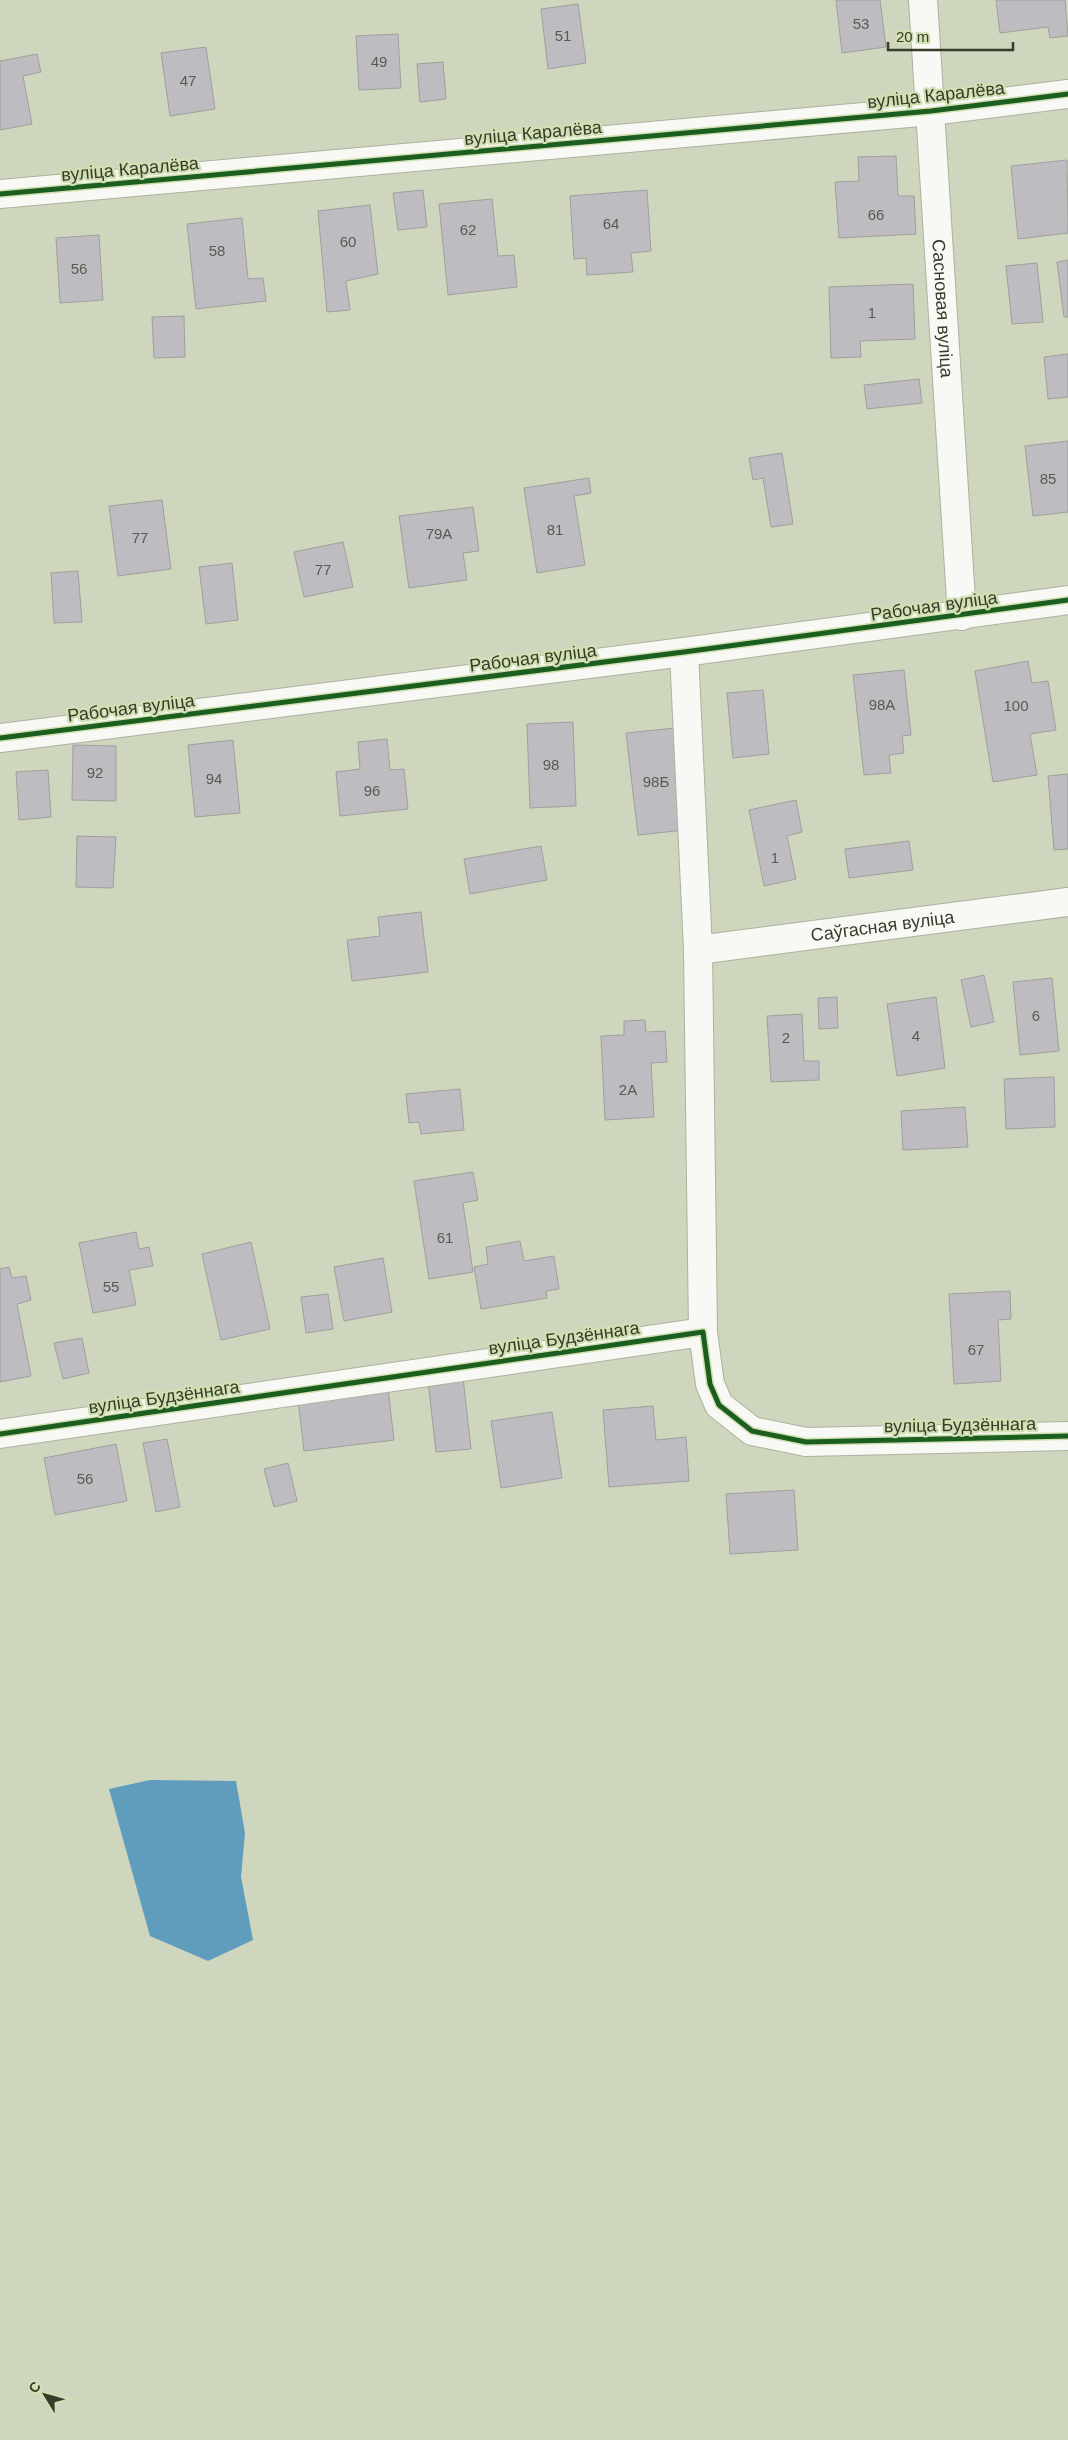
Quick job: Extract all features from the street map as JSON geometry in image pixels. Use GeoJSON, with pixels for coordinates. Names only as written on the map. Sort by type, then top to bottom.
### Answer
{"type":"FeatureCollection","features":[{"type":"Feature","properties":{"kind":"street","name":"Сасновая вуліца"},"geometry":{"type":"LineString","coordinates":[[923,0],[962,616]]}},
{"type":"Feature","properties":{"kind":"street","name":"вуліца Каралёва"},"geometry":{"type":"LineString","coordinates":[[0,194],[931,111],[1068,94]]}},
{"type":"Feature","properties":{"kind":"street","name":"Рабочая вуліца"},"geometry":{"type":"LineString","coordinates":[[0,738],[684,652],[962,616],[1068,600]]}},
{"type":"Feature","properties":{"kind":"street"},"geometry":{"type":"LineString","coordinates":[[684,652],[698,950],[703,1332]]}},
{"type":"Feature","properties":{"kind":"street","name":"Саўгасная вуліца"},"geometry":{"type":"LineString","coordinates":[[698,950],[1068,902]]}},
{"type":"Feature","properties":{"kind":"street","name":"вуліца Будзённага"},"geometry":{"type":"LineString","coordinates":[[0,1434],[703,1332],[710,1384],[719,1405],[752,1431],[806,1442],[1068,1436]]}},
{"type":"Feature","properties":{"kind":"water"},"geometry":{"type":"Polygon","coordinates":[[[150,1780],[236,1781],[245,1833],[241,1877],[253,1940],[208,1961],[150,1936],[109,1789],[150,1780]]]}},
{"type":"Feature","properties":{"kind":"building"},"geometry":{"type":"Polygon","coordinates":[[[836,0],[880,0],[886,47],[842,53],[836,0]]]}},
{"type":"Feature","properties":{"kind":"building"},"geometry":{"type":"Polygon","coordinates":[[[996,0],[1065,0],[1068,36],[1050,38],[1048,27],[1000,33],[996,0]]]}},
{"type":"Feature","properties":{"kind":"building"},"geometry":{"type":"Polygon","coordinates":[[[578,4],[586,63],[548,69],[541,9],[578,4]]]}},
{"type":"Feature","properties":{"kind":"building"},"geometry":{"type":"Polygon","coordinates":[[[398,34],[401,88],[359,90],[356,36],[398,34]]]}},
{"type":"Feature","properties":{"kind":"building"},"geometry":{"type":"Polygon","coordinates":[[[206,47],[215,109],[170,116],[161,53],[206,47]]]}},
{"type":"Feature","properties":{"kind":"building"},"geometry":{"type":"Polygon","coordinates":[[[37,54],[41,72],[23,76],[32,124],[0,130],[0,61],[37,54]]]}},
{"type":"Feature","properties":{"kind":"building"},"geometry":{"type":"Polygon","coordinates":[[[443,62],[446,99],[420,102],[417,64],[443,62]]]}},
{"type":"Feature","properties":{"kind":"building"},"geometry":{"type":"Polygon","coordinates":[[[896,156],[898,196],[914,196],[916,234],[839,238],[835,182],[859,181],[858,157],[896,156]]]}},
{"type":"Feature","properties":{"kind":"building"},"geometry":{"type":"Polygon","coordinates":[[[1067,160],[1068,233],[1018,239],[1011,166],[1067,160]]]}},
{"type":"Feature","properties":{"kind":"building"},"geometry":{"type":"Polygon","coordinates":[[[423,190],[427,227],[398,230],[393,193],[423,190]]]}},
{"type":"Feature","properties":{"kind":"building"},"geometry":{"type":"Polygon","coordinates":[[[647,190],[651,251],[631,253],[633,272],[587,275],[586,258],[574,259],[570,196],[647,190]]]}},
{"type":"Feature","properties":{"kind":"building"},"geometry":{"type":"Polygon","coordinates":[[[492,199],[498,256],[514,255],[517,287],[448,295],[439,204],[492,199]]]}},
{"type":"Feature","properties":{"kind":"building"},"geometry":{"type":"Polygon","coordinates":[[[370,205],[378,274],[346,281],[350,310],[327,312],[318,211],[370,205]]]}},
{"type":"Feature","properties":{"kind":"building"},"geometry":{"type":"Polygon","coordinates":[[[242,218],[248,279],[263,278],[266,301],[196,309],[187,224],[242,218]]]}},
{"type":"Feature","properties":{"kind":"building"},"geometry":{"type":"Polygon","coordinates":[[[99,235],[103,300],[60,303],[56,238],[99,235]]]}},
{"type":"Feature","properties":{"kind":"building"},"geometry":{"type":"Polygon","coordinates":[[[1068,260],[1068,317],[1064,317],[1057,262],[1068,260]]]}},
{"type":"Feature","properties":{"kind":"building"},"geometry":{"type":"Polygon","coordinates":[[[1037,263],[1043,322],[1012,324],[1006,266],[1037,263]]]}},
{"type":"Feature","properties":{"kind":"building"},"geometry":{"type":"Polygon","coordinates":[[[913,284],[915,339],[860,341],[861,357],[831,358],[829,287],[913,284]]]}},
{"type":"Feature","properties":{"kind":"building"},"geometry":{"type":"Polygon","coordinates":[[[184,316],[185,357],[154,358],[152,317],[184,316]]]}},
{"type":"Feature","properties":{"kind":"building"},"geometry":{"type":"Polygon","coordinates":[[[1068,354],[1068,397],[1048,399],[1044,357],[1068,354]]]}},
{"type":"Feature","properties":{"kind":"building"},"geometry":{"type":"Polygon","coordinates":[[[919,379],[922,403],[867,409],[864,385],[919,379]]]}},
{"type":"Feature","properties":{"kind":"building"},"geometry":{"type":"Polygon","coordinates":[[[1068,441],[1068,512],[1033,516],[1025,446],[1068,441]]]}},
{"type":"Feature","properties":{"kind":"building"},"geometry":{"type":"Polygon","coordinates":[[[782,453],[793,524],[771,527],[763,478],[753,480],[749,458],[782,453]]]}},
{"type":"Feature","properties":{"kind":"building"},"geometry":{"type":"Polygon","coordinates":[[[589,478],[591,493],[574,496],[585,565],[537,573],[524,488],[589,478]]]}},
{"type":"Feature","properties":{"kind":"building"},"geometry":{"type":"Polygon","coordinates":[[[162,500],[171,569],[118,576],[109,506],[162,500]]]}},
{"type":"Feature","properties":{"kind":"building"},"geometry":{"type":"Polygon","coordinates":[[[473,507],[479,551],[463,553],[467,580],[409,588],[399,516],[473,507]]]}},
{"type":"Feature","properties":{"kind":"building"},"geometry":{"type":"Polygon","coordinates":[[[343,542],[353,587],[304,597],[294,552],[343,542]]]}},
{"type":"Feature","properties":{"kind":"building"},"geometry":{"type":"Polygon","coordinates":[[[232,563],[238,620],[206,624],[199,567],[232,563]]]}},
{"type":"Feature","properties":{"kind":"building"},"geometry":{"type":"Polygon","coordinates":[[[78,571],[82,622],[54,623],[51,573],[78,571]]]}},
{"type":"Feature","properties":{"kind":"building"},"geometry":{"type":"Polygon","coordinates":[[[1028,661],[1032,683],[1048,681],[1056,730],[1030,734],[1037,775],[993,782],[975,671],[1028,661]]]}},
{"type":"Feature","properties":{"kind":"building"},"geometry":{"type":"Polygon","coordinates":[[[904,670],[911,735],[902,736],[904,753],[889,755],[891,773],[864,775],[853,675],[904,670]]]}},
{"type":"Feature","properties":{"kind":"building"},"geometry":{"type":"Polygon","coordinates":[[[763,690],[769,754],[733,758],[727,693],[763,690]]]}},
{"type":"Feature","properties":{"kind":"building"},"geometry":{"type":"Polygon","coordinates":[[[573,722],[576,806],[530,808],[527,724],[573,722]]]}},
{"type":"Feature","properties":{"kind":"building"},"geometry":{"type":"Polygon","coordinates":[[[675,728],[685,830],[638,835],[626,733],[675,728]]]}},
{"type":"Feature","properties":{"kind":"building"},"geometry":{"type":"Polygon","coordinates":[[[387,739],[390,770],[404,769],[408,809],[340,816],[336,772],[360,769],[358,742],[387,739]]]}},
{"type":"Feature","properties":{"kind":"building"},"geometry":{"type":"Polygon","coordinates":[[[233,740],[240,813],[195,817],[188,745],[233,740]]]}},
{"type":"Feature","properties":{"kind":"building"},"geometry":{"type":"Polygon","coordinates":[[[73,745],[116,746],[116,801],[72,800],[73,745]]]}},
{"type":"Feature","properties":{"kind":"building"},"geometry":{"type":"Polygon","coordinates":[[[48,770],[51,817],[19,820],[16,772],[48,770]]]}},
{"type":"Feature","properties":{"kind":"building"},"geometry":{"type":"Polygon","coordinates":[[[1068,774],[1068,849],[1054,850],[1048,776],[1068,774]]]}},
{"type":"Feature","properties":{"kind":"building"},"geometry":{"type":"Polygon","coordinates":[[[796,800],[802,832],[787,836],[796,879],[764,886],[749,810],[796,800]]]}},
{"type":"Feature","properties":{"kind":"building"},"geometry":{"type":"Polygon","coordinates":[[[77,836],[116,837],[113,888],[76,887],[77,836]]]}},
{"type":"Feature","properties":{"kind":"building"},"geometry":{"type":"Polygon","coordinates":[[[909,841],[913,870],[849,878],[845,849],[909,841]]]}},
{"type":"Feature","properties":{"kind":"building"},"geometry":{"type":"Polygon","coordinates":[[[541,846],[547,880],[470,894],[464,859],[541,846]]]}},
{"type":"Feature","properties":{"kind":"building"},"geometry":{"type":"Polygon","coordinates":[[[421,912],[428,972],[352,981],[347,940],[380,936],[378,917],[421,912]]]}},
{"type":"Feature","properties":{"kind":"building"},"geometry":{"type":"Polygon","coordinates":[[[984,975],[994,1022],[971,1027],[961,980],[984,975]]]}},
{"type":"Feature","properties":{"kind":"building"},"geometry":{"type":"Polygon","coordinates":[[[1052,978],[1059,1051],[1020,1055],[1013,982],[1052,978]]]}},
{"type":"Feature","properties":{"kind":"building"},"geometry":{"type":"Polygon","coordinates":[[[837,997],[838,1028],[819,1029],[818,998],[837,997]]]}},
{"type":"Feature","properties":{"kind":"building"},"geometry":{"type":"Polygon","coordinates":[[[936,997],[945,1068],[897,1076],[887,1004],[936,997]]]}},
{"type":"Feature","properties":{"kind":"building"},"geometry":{"type":"Polygon","coordinates":[[[802,1014],[804,1061],[819,1061],[819,1080],[771,1082],[767,1016],[802,1014]]]}},
{"type":"Feature","properties":{"kind":"building"},"geometry":{"type":"Polygon","coordinates":[[[645,1020],[646,1032],[665,1031],[667,1062],[651,1063],[654,1117],[605,1120],[601,1036],[624,1035],[624,1021],[645,1020]]]}},
{"type":"Feature","properties":{"kind":"building"},"geometry":{"type":"Polygon","coordinates":[[[1054,1077],[1055,1127],[1006,1129],[1004,1079],[1054,1077]]]}},
{"type":"Feature","properties":{"kind":"building"},"geometry":{"type":"Polygon","coordinates":[[[460,1089],[464,1130],[421,1134],[419,1122],[409,1123],[406,1094],[460,1089]]]}},
{"type":"Feature","properties":{"kind":"building"},"geometry":{"type":"Polygon","coordinates":[[[965,1107],[968,1147],[903,1150],[901,1111],[965,1107]]]}},
{"type":"Feature","properties":{"kind":"building"},"geometry":{"type":"Polygon","coordinates":[[[473,1172],[478,1200],[463,1203],[473,1272],[429,1279],[414,1181],[473,1172]]]}},
{"type":"Feature","properties":{"kind":"building"},"geometry":{"type":"Polygon","coordinates":[[[136,1232],[139,1249],[149,1247],[153,1266],[129,1270],[136,1305],[93,1313],[79,1243],[136,1232]]]}},
{"type":"Feature","properties":{"kind":"building"},"geometry":{"type":"Polygon","coordinates":[[[520,1241],[524,1261],[554,1256],[559,1289],[546,1291],[547,1298],[481,1309],[474,1267],[488,1264],[486,1247],[520,1241]]]}},
{"type":"Feature","properties":{"kind":"building"},"geometry":{"type":"Polygon","coordinates":[[[251,1242],[270,1329],[221,1340],[202,1254],[251,1242]]]}},
{"type":"Feature","properties":{"kind":"building"},"geometry":{"type":"Polygon","coordinates":[[[383,1258],[392,1312],[344,1321],[334,1267],[383,1258]]]}},
{"type":"Feature","properties":{"kind":"building"},"geometry":{"type":"Polygon","coordinates":[[[9,1267],[12,1278],[26,1276],[31,1300],[17,1304],[31,1376],[0,1382],[0,1269],[9,1267]]]}},
{"type":"Feature","properties":{"kind":"building"},"geometry":{"type":"Polygon","coordinates":[[[1010,1291],[1011,1319],[998,1320],[1001,1381],[954,1384],[949,1294],[1010,1291]]]}},
{"type":"Feature","properties":{"kind":"building"},"geometry":{"type":"Polygon","coordinates":[[[328,1294],[333,1329],[306,1333],[301,1297],[328,1294]]]}},
{"type":"Feature","properties":{"kind":"building"},"geometry":{"type":"Polygon","coordinates":[[[82,1338],[89,1373],[63,1379],[54,1343],[82,1338]]]}},
{"type":"Feature","properties":{"kind":"building"},"geometry":{"type":"Polygon","coordinates":[[[463,1377],[471,1449],[436,1452],[428,1381],[463,1377]]]}},
{"type":"Feature","properties":{"kind":"building"},"geometry":{"type":"Polygon","coordinates":[[[388,1388],[394,1440],[304,1451],[298,1399],[388,1388]]]}},
{"type":"Feature","properties":{"kind":"building"},"geometry":{"type":"Polygon","coordinates":[[[653,1406],[656,1440],[686,1437],[689,1481],[609,1487],[603,1410],[653,1406]]]}},
{"type":"Feature","properties":{"kind":"building"},"geometry":{"type":"Polygon","coordinates":[[[552,1412],[562,1478],[501,1488],[491,1421],[552,1412]]]}},
{"type":"Feature","properties":{"kind":"building"},"geometry":{"type":"Polygon","coordinates":[[[167,1439],[180,1507],[156,1512],[143,1443],[167,1439]]]}},
{"type":"Feature","properties":{"kind":"building"},"geometry":{"type":"Polygon","coordinates":[[[116,1444],[127,1501],[55,1515],[44,1458],[116,1444]]]}},
{"type":"Feature","properties":{"kind":"building"},"geometry":{"type":"Polygon","coordinates":[[[288,1463],[297,1501],[274,1507],[264,1469],[288,1463]]]}},
{"type":"Feature","properties":{"kind":"building"},"geometry":{"type":"Polygon","coordinates":[[[794,1490],[798,1550],[730,1554],[726,1494],[794,1490]]]}},
{"type":"Feature","properties":{"kind":"cycle path"},"geometry":{"type":"LineString","coordinates":[[0,194],[931,111],[1068,94]]}},
{"type":"Feature","properties":{"kind":"cycle path"},"geometry":{"type":"LineString","coordinates":[[0,738],[684,652],[1068,600]]}},
{"type":"Feature","properties":{"kind":"cycle path"},"geometry":{"type":"LineString","coordinates":[[0,1434],[703,1332],[710,1384],[719,1405],[752,1431],[806,1442],[1068,1436]]}}]}
